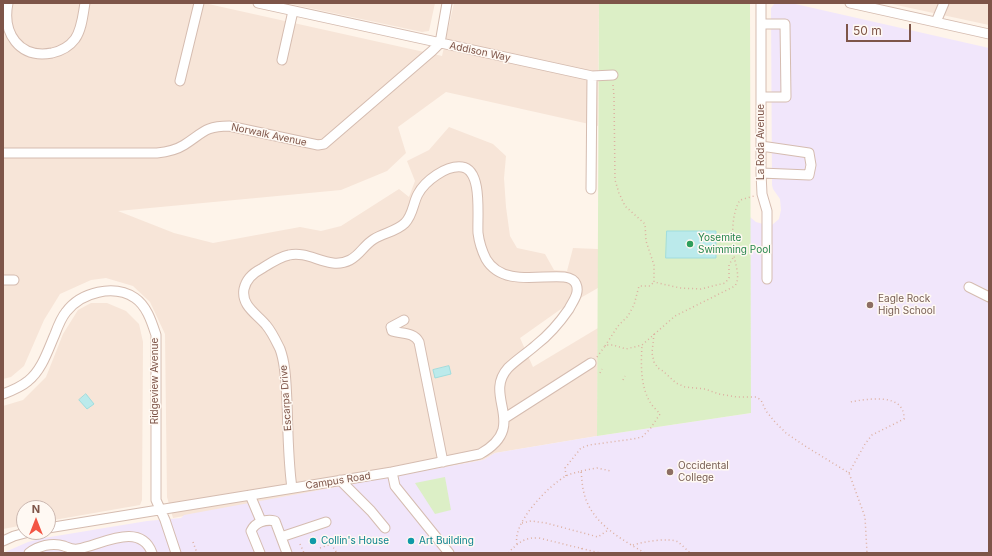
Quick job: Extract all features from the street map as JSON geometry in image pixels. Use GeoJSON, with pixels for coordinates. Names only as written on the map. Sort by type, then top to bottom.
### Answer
{"type":"FeatureCollection","features":[{"type":"Feature","properties":{"kind":"street"},"geometry":{"type":"LineString","coordinates":[[8,3],[8,29],[13,40],[22,49],[32,53],[45,54],[56,52],[68,47],[75,38],[80,27],[85,3]]}},
{"type":"Feature","properties":{"kind":"street"},"geometry":{"type":"LineString","coordinates":[[180,81],[199,3]]}},
{"type":"Feature","properties":{"kind":"street","name":"Addison Way"},"geometry":{"type":"LineString","coordinates":[[258,3],[592,76],[613,75]]}},
{"type":"Feature","properties":{"kind":"street"},"geometry":{"type":"LineString","coordinates":[[440,43],[447,3]]}},
{"type":"Feature","properties":{"kind":"street","name":"La Roda Avenue"},"geometry":{"type":"LineString","coordinates":[[761,3],[761,173],[762,194],[767,211],[767,279]]}},
{"type":"Feature","properties":{"kind":"street"},"geometry":{"type":"LineString","coordinates":[[850,3],[989,34]]}},
{"type":"Feature","properties":{"kind":"street"},"geometry":{"type":"LineString","coordinates":[[936,22],[944,3]]}},
{"type":"Feature","properties":{"kind":"street"},"geometry":{"type":"LineString","coordinates":[[282,60],[293,11]]}},
{"type":"Feature","properties":{"kind":"street"},"geometry":{"type":"LineString","coordinates":[[761,24],[785,24],[786,97],[761,97]]}},
{"type":"Feature","properties":{"kind":"street","name":"Norwalk Avenue"},"geometry":{"type":"LineString","coordinates":[[3,153],[157,153],[171,151],[184,145],[205,130],[217,126],[229,126],[318,145],[324,144],[440,43]]}},
{"type":"Feature","properties":{"kind":"street"},"geometry":{"type":"LineString","coordinates":[[591,189],[592,76]]}},
{"type":"Feature","properties":{"kind":"street"},"geometry":{"type":"LineString","coordinates":[[761,146],[808,153],[811,165],[809,175],[761,173]]}},
{"type":"Feature","properties":{"kind":"street","name":"Escarpa Drive"},"geometry":{"type":"LineString","coordinates":[[292,488],[287,393],[282,356],[272,333],[247,305],[244,296],[244,288],[247,280],[255,272],[275,260],[289,255],[300,254],[334,264],[343,263],[352,259],[374,239],[401,226],[408,220],[417,195],[422,188],[436,176],[450,168],[462,167],[468,169],[473,174],[477,187],[478,235],[486,260],[495,269],[510,276],[524,278],[562,276],[570,278],[575,283],[577,291],[575,299],[560,322],[513,364],[501,379],[500,398],[505,418]]}},
{"type":"Feature","properties":{"kind":"street"},"geometry":{"type":"LineString","coordinates":[[3,280],[14,280]]}},
{"type":"Feature","properties":{"kind":"street"},"geometry":{"type":"LineString","coordinates":[[969,287],[989,297]]}},
{"type":"Feature","properties":{"kind":"street","name":"Ridgeview Avenue"},"geometry":{"type":"LineString","coordinates":[[3,394],[28,382],[37,371],[66,311],[76,303],[86,296],[99,292],[112,291],[136,298],[150,317],[156,335],[156,500],[165,520],[176,553]]}},
{"type":"Feature","properties":{"kind":"street"},"geometry":{"type":"LineString","coordinates":[[404,320],[391,327],[392,331],[417,337],[419,342],[444,462]]}},
{"type":"Feature","properties":{"kind":"street"},"geometry":{"type":"LineString","coordinates":[[505,418],[591,363]]}},
{"type":"Feature","properties":{"kind":"street","name":"Campus Road"},"geometry":{"type":"LineString","coordinates":[[56,527],[392,472],[480,454],[490,449],[501,434],[505,418]]}},
{"type":"Feature","properties":{"kind":"street"},"geometry":{"type":"LineString","coordinates":[[392,472],[395,486],[450,553]]}},
{"type":"Feature","properties":{"kind":"street"},"geometry":{"type":"LineString","coordinates":[[340,480],[371,511],[385,528]]}},
{"type":"Feature","properties":{"kind":"street"},"geometry":{"type":"LineString","coordinates":[[250,494],[261,522]]}},
{"type":"Feature","properties":{"kind":"street"},"geometry":{"type":"LineString","coordinates":[[260,553],[251,531],[253,526],[269,520],[275,521],[287,553]]}},
{"type":"Feature","properties":{"kind":"street"},"geometry":{"type":"LineString","coordinates":[[281,537],[326,522]]}},
{"type":"Feature","properties":{"kind":"street"},"geometry":{"type":"LineString","coordinates":[[3,541],[16,535]]}},
{"type":"Feature","properties":{"kind":"street"},"geometry":{"type":"LineString","coordinates":[[29,553],[34,549],[48,545],[58,545],[71,551],[118,537],[129,536],[136,537],[146,542],[152,553]]}},
{"type":"Feature","properties":{"kind":"path"},"geometry":{"type":"LineString","coordinates":[[591,363],[605,346],[618,326],[628,316],[634,305],[639,286],[650,286],[654,282],[654,265],[646,241],[645,224],[625,206],[618,193],[615,180],[613,75]]}},
{"type":"Feature","properties":{"kind":"path"},"geometry":{"type":"LineString","coordinates":[[605,346],[613,345],[626,349],[642,344],[675,316],[736,286],[738,278],[734,256],[733,215],[740,200],[762,194]]}},
{"type":"Feature","properties":{"kind":"path"},"geometry":{"type":"LineString","coordinates":[[654,282],[680,288],[701,289],[725,283],[728,278],[729,265],[734,256]]}},
{"type":"Feature","properties":{"kind":"path"},"geometry":{"type":"LineString","coordinates":[[654,334],[652,353],[654,362],[658,368],[676,383],[685,387],[705,388],[719,394],[756,397],[761,400],[766,411],[786,433],[849,473],[862,505],[865,517],[867,553]]}},
{"type":"Feature","properties":{"kind":"path"},"geometry":{"type":"LineString","coordinates":[[566,476],[565,468],[581,448],[589,445],[642,437],[650,429],[660,414],[650,402],[646,392],[641,369],[642,344]]}},
{"type":"Feature","properties":{"kind":"path"},"geometry":{"type":"LineString","coordinates":[[600,373],[602,369]]}},
{"type":"Feature","properties":{"kind":"path"},"geometry":{"type":"LineString","coordinates":[[623,380],[625,376]]}},
{"type":"Feature","properties":{"kind":"path"},"geometry":{"type":"LineString","coordinates":[[849,473],[864,444],[872,435],[899,422],[904,418],[905,414],[903,409],[894,401],[861,400],[850,402]]}},
{"type":"Feature","properties":{"kind":"path"},"geometry":{"type":"LineString","coordinates":[[517,544],[516,540],[522,522],[528,511],[548,490],[566,476],[597,468],[611,472]]}},
{"type":"Feature","properties":{"kind":"path"},"geometry":{"type":"LineString","coordinates":[[581,472],[584,494],[593,512],[608,530],[645,553]]}},
{"type":"Feature","properties":{"kind":"path"},"geometry":{"type":"LineString","coordinates":[[522,522],[546,523],[598,537],[608,530]]}},
{"type":"Feature","properties":{"kind":"path"},"geometry":{"type":"LineString","coordinates":[[508,553],[524,539],[539,538],[600,553]]}},
{"type":"Feature","properties":{"kind":"path"},"geometry":{"type":"LineString","coordinates":[[632,545],[655,541],[674,541],[681,544],[690,553]]}},
{"type":"Feature","properties":{"kind":"path"},"geometry":{"type":"LineString","coordinates":[[193,542],[197,553]]}},
{"type":"Feature","properties":{"kind":"path"},"geometry":{"type":"LineString","coordinates":[[300,544],[304,553]]}},
{"type":"Feature","properties":{"kind":"path"},"geometry":{"type":"LineString","coordinates":[[320,548],[331,544],[337,553]]}},
{"type":"Feature","properties":{"kind":"path"},"geometry":{"type":"LineString","coordinates":[[580,553],[582,548]]}},
{"type":"Feature","properties":{"kind":"shaded area"},"geometry":{"type":"Polygon","coordinates":[[[3,3],[204,3],[442,56],[454,3],[599,3],[598,126],[446,92],[398,127],[406,153],[387,171],[341,190],[118,211],[174,233],[213,243],[300,227],[321,231],[341,226],[399,189],[409,197],[415,181],[407,161],[429,150],[449,127],[493,144],[506,156],[504,178],[506,207],[510,236],[517,248],[545,254],[554,270],[567,271],[573,248],[598,249],[598,288],[561,309],[520,338],[533,367],[598,328],[597,436],[495,453],[483,460],[173,518],[167,497],[165,334],[150,302],[133,286],[106,278],[91,280],[60,294],[44,320],[24,366],[11,377],[3,379],[3,3]]]}},
{"type":"Feature","properties":{"kind":"shaded area"},"geometry":{"type":"Polygon","coordinates":[[[286,3],[435,3],[429,31],[422,32],[286,3]]]}},
{"type":"Feature","properties":{"kind":"shaded area"},"geometry":{"type":"Polygon","coordinates":[[[775,3],[791,3],[989,48],[989,553],[3,553],[36,540],[56,540],[56,536],[147,521],[181,518],[184,515],[483,460],[495,453],[751,413],[750,217],[756,222],[772,225],[779,219],[781,210],[780,199],[772,185],[771,8],[775,3]]]}},
{"type":"Feature","properties":{"kind":"shaded area"},"geometry":{"type":"Polygon","coordinates":[[[887,3],[989,3],[989,25],[887,3]]]}},
{"type":"Feature","properties":{"kind":"shaded area"},"geometry":{"type":"Polygon","coordinates":[[[91,303],[107,303],[126,311],[139,324],[143,342],[142,500],[140,505],[56,520],[56,500],[16,500],[16,527],[3,529],[3,406],[23,400],[46,377],[63,334],[78,310],[91,303]]]}},
{"type":"Feature","properties":{"kind":"green space"},"geometry":{"type":"Polygon","coordinates":[[[599,3],[750,3],[751,413],[597,436],[599,3]]]}},
{"type":"Feature","properties":{"kind":"green space"},"geometry":{"type":"Polygon","coordinates":[[[445,477],[451,510],[435,514],[415,483],[445,477]]]}},
{"type":"Feature","properties":{"kind":"water"},"geometry":{"type":"Polygon","coordinates":[[[667,231],[716,231],[716,258],[666,258],[667,231]]]}},
{"type":"Feature","properties":{"kind":"water"},"geometry":{"type":"Polygon","coordinates":[[[449,366],[451,374],[435,378],[433,370],[449,366]]]}},
{"type":"Feature","properties":{"kind":"water"},"geometry":{"type":"Polygon","coordinates":[[[86,394],[94,404],[87,409],[79,400],[86,394]]]}},
{"type":"Feature","properties":{"kind":"place","name":"Yosemite Swimming Pool"},"geometry":{"type":"Point","coordinates":[690,244]}},
{"type":"Feature","properties":{"kind":"place","name":"Eagle Rock High School"},"geometry":{"type":"Point","coordinates":[870,305]}},
{"type":"Feature","properties":{"kind":"place","name":"Occidental College"},"geometry":{"type":"Point","coordinates":[670,472]}},
{"type":"Feature","properties":{"kind":"place","name":"Collin's House"},"geometry":{"type":"Point","coordinates":[313,541]}},
{"type":"Feature","properties":{"kind":"place","name":"Art Building"},"geometry":{"type":"Point","coordinates":[411,541]}}]}
